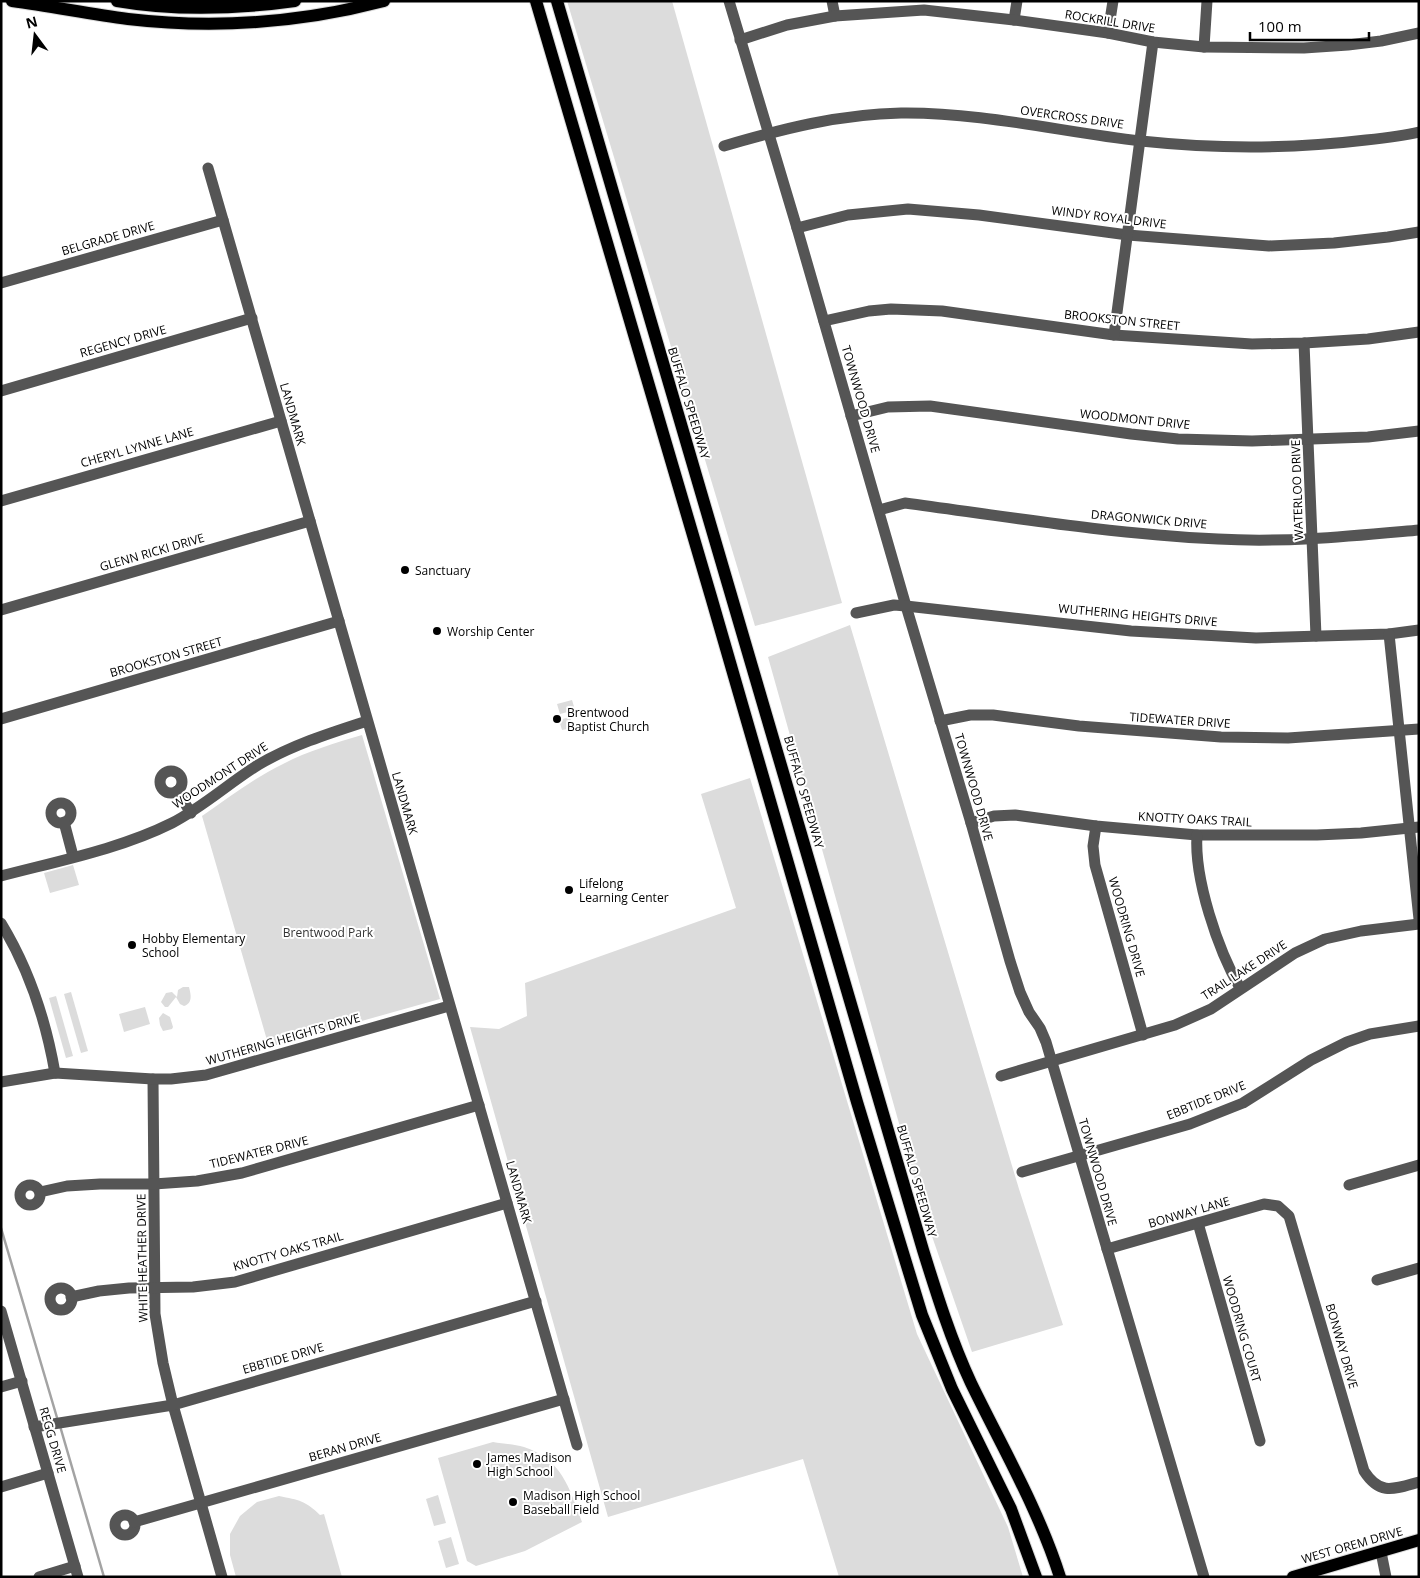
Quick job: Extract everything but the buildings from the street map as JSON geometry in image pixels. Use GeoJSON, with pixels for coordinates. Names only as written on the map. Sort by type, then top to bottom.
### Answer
{"type":"FeatureCollection","features":[{"type":"Feature","properties":{"kind":"main road"},"geometry":{"type":"LineString","coordinates":[[12,1],[128,19],[210,24],[268,22],[328,13],[384,1]]}},
{"type":"Feature","properties":{"kind":"main road"},"geometry":{"type":"LineString","coordinates":[[117,1],[162,6],[214,7],[262,6],[295,1]]}},
{"type":"Feature","properties":{"kind":"main road"},"geometry":{"type":"LineString","coordinates":[[536,1],[903,1256],[929,1334],[952,1389],[1011,1509],[1036,1577]]}},
{"type":"Feature","properties":{"kind":"main road","name":"BUFFALO SPEEDWAY"},"geometry":{"type":"LineString","coordinates":[[557,1],[923,1250],[942,1309],[970,1381],[1031,1501],[1060,1577]]}},
{"type":"Feature","properties":{"kind":"main road"},"geometry":{"type":"LineString","coordinates":[[162,6],[168,22]]}},
{"type":"Feature","properties":{"kind":"main road"},"geometry":{"type":"LineString","coordinates":[[567,106],[586,100]]}},
{"type":"Feature","properties":{"kind":"main road"},"geometry":{"type":"LineString","coordinates":[[603,229],[622,224]]}},
{"type":"Feature","properties":{"kind":"main road"},"geometry":{"type":"LineString","coordinates":[[640,354],[659,349]]}},
{"type":"Feature","properties":{"kind":"main road"},"geometry":{"type":"LineString","coordinates":[[675,478],[696,472]]}},
{"type":"Feature","properties":{"kind":"main road"},"geometry":{"type":"LineString","coordinates":[[712,600],[732,595]]}},
{"type":"Feature","properties":{"kind":"main road"},"geometry":{"type":"LineString","coordinates":[[748,726],[768,720]]}},
{"type":"Feature","properties":{"kind":"main road"},"geometry":{"type":"LineString","coordinates":[[785,849],[805,844]]}},
{"type":"Feature","properties":{"kind":"main road"},"geometry":{"type":"LineString","coordinates":[[820,973],[840,967]]}},
{"type":"Feature","properties":{"kind":"main road"},"geometry":{"type":"LineString","coordinates":[[857,1102],[878,1095]]}},
{"type":"Feature","properties":{"kind":"main road"},"geometry":{"type":"LineString","coordinates":[[903,1256],[923,1250]]}},
{"type":"Feature","properties":{"kind":"main road"},"geometry":{"type":"LineString","coordinates":[[952,1389],[970,1381]]}},
{"type":"Feature","properties":{"kind":"main road"},"geometry":{"type":"LineString","coordinates":[[1011,1509],[1031,1501]]}},
{"type":"Feature","properties":{"kind":"main road","name":"WEST OREM DRIVE"},"geometry":{"type":"LineString","coordinates":[[1294,1577],[1419,1540]]}},
{"type":"Feature","properties":{"kind":"street","name":"TOWNWOOD DRIVE"},"geometry":{"type":"LineString","coordinates":[[729,1],[1020,992],[1029,1012],[1040,1028],[1052,1061],[1204,1577]]}},
{"type":"Feature","properties":{"kind":"street"},"geometry":{"type":"LineString","coordinates":[[832,1],[835,16]]}},
{"type":"Feature","properties":{"kind":"street"},"geometry":{"type":"LineString","coordinates":[[1014,20],[1017,1]]}},
{"type":"Feature","properties":{"kind":"street"},"geometry":{"type":"LineString","coordinates":[[1108,33],[1112,1]]}},
{"type":"Feature","properties":{"kind":"street"},"geometry":{"type":"LineString","coordinates":[[1204,47],[1208,1]]}},
{"type":"Feature","properties":{"kind":"street","name":"ROCKRILL DRIVE"},"geometry":{"type":"LineString","coordinates":[[740,40],[787,25],[835,16],[924,6],[1108,33],[1153,42],[1204,47],[1304,48],[1381,41],[1419,33]]}},
{"type":"Feature","properties":{"kind":"street"},"geometry":{"type":"LineString","coordinates":[[1114,335],[1153,42]]}},
{"type":"Feature","properties":{"kind":"street","name":"OVERCROSS DRIVE"},"geometry":{"type":"LineString","coordinates":[[724,146],[830,119],[901,113],[935,113],[976,117],[1141,140],[1265,148],[1328,145],[1419,132]]}},
{"type":"Feature","properties":{"kind":"street","name":"LANDMARK"},"geometry":{"type":"LineString","coordinates":[[208,168],[577,1445]]}},
{"type":"Feature","properties":{"kind":"street","name":"WINDY ROYAL DRIVE"},"geometry":{"type":"LineString","coordinates":[[797,228],[848,214],[908,209],[979,214],[1128,235],[1269,246],[1334,243],[1419,232]]}},
{"type":"Feature","properties":{"kind":"street","name":"BELGRADE DRIVE"},"geometry":{"type":"LineString","coordinates":[[1,283],[223,220]]}},
{"type":"Feature","properties":{"kind":"street","name":"BROOKSTON STREET"},"geometry":{"type":"LineString","coordinates":[[824,321],[869,311],[914,309],[942,311],[1114,335],[1252,344],[1368,339],[1419,332]]}},
{"type":"Feature","properties":{"kind":"street","name":"REGENCY DRIVE"},"geometry":{"type":"LineString","coordinates":[[1,391],[252,318]]}},
{"type":"Feature","properties":{"kind":"street","name":"WATERLOO DRIVE"},"geometry":{"type":"LineString","coordinates":[[1304,343],[1316,636]]}},
{"type":"Feature","properties":{"kind":"street","name":"WOODMONT DRIVE"},"geometry":{"type":"LineString","coordinates":[[851,416],[888,407],[930,406],[1131,434],[1178,439],[1252,441],[1368,437],[1419,431]]}},
{"type":"Feature","properties":{"kind":"street","name":"CHERYL LYNNE LANE"},"geometry":{"type":"LineString","coordinates":[[1,501],[281,421]]}},
{"type":"Feature","properties":{"kind":"street","name":"DRAGONWICK DRIVE"},"geometry":{"type":"LineString","coordinates":[[879,510],[905,503],[1137,533],[1220,539],[1312,539],[1419,530]]}},
{"type":"Feature","properties":{"kind":"street","name":"GLENN RICKI DRIVE"},"geometry":{"type":"LineString","coordinates":[[1,610],[310,521]]}},
{"type":"Feature","properties":{"kind":"street","name":"WUTHERING HEIGHTS DRIVE"},"geometry":{"type":"LineString","coordinates":[[856,613],[894,605],[1131,631],[1256,638],[1389,634],[1419,630]]}},
{"type":"Feature","properties":{"kind":"street","name":"BROOKSTON STREET"},"geometry":{"type":"LineString","coordinates":[[1,719],[339,621]]}},
{"type":"Feature","properties":{"kind":"street"},"geometry":{"type":"LineString","coordinates":[[1389,634],[1399,731],[1414,828],[1419,919]]}},
{"type":"Feature","properties":{"kind":"street","name":"TIDEWATER DRIVE"},"geometry":{"type":"LineString","coordinates":[[940,720],[970,714],[993,715],[1096,728],[1220,737],[1288,738],[1419,729]]}},
{"type":"Feature","properties":{"kind":"street","name":"WOODMONT DRIVE"},"geometry":{"type":"LineString","coordinates":[[1,876],[153,832],[191,813],[257,766],[278,754],[315,738],[367,721]]}},
{"type":"Feature","properties":{"kind":"street"},"geometry":{"type":"LineString","coordinates":[[177,791],[191,813]]}},
{"type":"Feature","properties":{"kind":"street","name":"KNOTTY OAKS TRAIL"},"geometry":{"type":"LineString","coordinates":[[971,823],[994,816],[1015,815],[1096,826],[1197,835],[1317,835],[1414,828]]}},
{"type":"Feature","properties":{"kind":"street"},"geometry":{"type":"LineString","coordinates":[[64,822],[73,856]]}},
{"type":"Feature","properties":{"kind":"street","name":"WOODRING DRIVE"},"geometry":{"type":"LineString","coordinates":[[1096,826],[1093,846],[1094,865],[1143,1035]]}},
{"type":"Feature","properties":{"kind":"street"},"geometry":{"type":"LineString","coordinates":[[1197,835],[1197,862],[1209,910],[1221,950],[1240,988]]}},
{"type":"Feature","properties":{"kind":"street"},"geometry":{"type":"LineString","coordinates":[[1,923],[27,975],[45,1022],[55,1073]]}},
{"type":"Feature","properties":{"kind":"street","name":"TRAIL LAKE DRIVE"},"geometry":{"type":"LineString","coordinates":[[1001,1076],[1175,1025],[1211,1008],[1295,953],[1325,939],[1360,931],[1419,924]]}},
{"type":"Feature","properties":{"kind":"street","name":"WUTHERING HEIGHTS DRIVE"},"geometry":{"type":"LineString","coordinates":[[1,1082],[55,1073],[153,1079],[190,1078],[220,1072],[450,1006]]}},
{"type":"Feature","properties":{"kind":"street","name":"EBBTIDE DRIVE"},"geometry":{"type":"LineString","coordinates":[[1022,1172],[1190,1124],[1243,1103],[1311,1060],[1347,1042],[1370,1034],[1419,1026]]}},
{"type":"Feature","properties":{"kind":"street","name":"WHITE HEATHER DRIVE"},"geometry":{"type":"LineString","coordinates":[[153,1079],[155,1314],[162,1363],[222,1577]]}},
{"type":"Feature","properties":{"kind":"street","name":"TIDEWATER DRIVE"},"geometry":{"type":"LineString","coordinates":[[40,1192],[67,1186],[154,1184],[197,1181],[242,1174],[479,1105]]}},
{"type":"Feature","properties":{"kind":"street"},"geometry":{"type":"LineString","coordinates":[[1349,1185],[1419,1165]]}},
{"type":"Feature","properties":{"kind":"street","name":"KNOTTY OAKS TRAIL"},"geometry":{"type":"LineString","coordinates":[[71,1297],[99,1291],[155,1287],[193,1287],[235,1282],[507,1203]]}},
{"type":"Feature","properties":{"kind":"street","name":"BONWAY LANE"},"geometry":{"type":"LineString","coordinates":[[1107,1249],[1264,1204],[1278,1206]]}},
{"type":"Feature","properties":{"kind":"street","name":"BONWAY DRIVE"},"geometry":{"type":"LineString","coordinates":[[1278,1206],[1289,1216],[1364,1471],[1372,1483],[1385,1488],[1396,1488],[1419,1482]]}},
{"type":"Feature","properties":{"kind":"street","name":"WOODRING COURT"},"geometry":{"type":"LineString","coordinates":[[1198,1223],[1260,1442]]}},
{"type":"Feature","properties":{"kind":"street"},"geometry":{"type":"LineString","coordinates":[[1377,1280],[1419,1268]]}},
{"type":"Feature","properties":{"kind":"street","name":"EBBTIDE DRIVE"},"geometry":{"type":"LineString","coordinates":[[34,1427],[49,1423],[135,1412],[173,1404],[536,1301]]}},
{"type":"Feature","properties":{"kind":"street","name":"REGG DRIVE"},"geometry":{"type":"LineString","coordinates":[[1,1311],[77,1572]]}},
{"type":"Feature","properties":{"kind":"street"},"geometry":{"type":"LineString","coordinates":[[1,1387],[22,1381]]}},
{"type":"Feature","properties":{"kind":"street","name":"BERAN DRIVE"},"geometry":{"type":"LineString","coordinates":[[134,1522],[564,1399]]}},
{"type":"Feature","properties":{"kind":"street"},"geometry":{"type":"LineString","coordinates":[[1,1487],[48,1473]]}},
{"type":"Feature","properties":{"kind":"street"},"geometry":{"type":"LineString","coordinates":[[1381,1552],[1386,1577]]}},
{"type":"Feature","properties":{"kind":"street"},"geometry":{"type":"LineString","coordinates":[[39,1577],[77,1572]]}},
{"type":"Feature","properties":{"kind":"green space"},"geometry":{"type":"Polygon","coordinates":[[[567,1],[672,1],[842,603],[755,626],[567,1]]]}},
{"type":"Feature","properties":{"kind":"green space"},"geometry":{"type":"Polygon","coordinates":[[[850,625],[1019,1189],[1063,1325],[972,1352],[925,1216],[768,657],[850,625]]]}},
{"type":"Feature","properties":{"kind":"green space"},"geometry":{"type":"Polygon","coordinates":[[[572,700],[575,710],[560,714],[557,704],[572,700]]]}},
{"type":"Feature","properties":{"kind":"green space"},"geometry":{"type":"Polygon","coordinates":[[[570,717],[573,728],[562,730],[559,720],[570,717]]]}},
{"type":"Feature","properties":{"kind":"green space","name":"Brentwood Park"},"geometry":{"type":"Polygon","coordinates":[[[362,735],[440,999],[269,1047],[202,816],[251,782],[292,759],[362,735]]]}},
{"type":"Feature","properties":{"kind":"green space"},"geometry":{"type":"Polygon","coordinates":[[[750,778],[917,1334],[1008,1527],[1023,1577],[839,1577],[803,1459],[608,1517],[470,1027],[499,1029],[527,1016],[525,983],[736,908],[701,794],[750,778]]]}},
{"type":"Feature","properties":{"kind":"green space"},"geometry":{"type":"Polygon","coordinates":[[[73,865],[79,885],[50,893],[44,873],[73,865]]]}},
{"type":"Feature","properties":{"kind":"green space"},"geometry":{"type":"Polygon","coordinates":[[[183,987],[189,987],[191,996],[189,1003],[184,1006],[180,1004],[176,997],[168,1007],[165,1007],[161,1002],[166,993],[172,992],[177,997],[178,990],[183,987]]]}},
{"type":"Feature","properties":{"kind":"green space"},"geometry":{"type":"Polygon","coordinates":[[[71,992],[88,1051],[81,1053],[64,994],[71,992]]]}},
{"type":"Feature","properties":{"kind":"green space"},"geometry":{"type":"Polygon","coordinates":[[[56,996],[73,1056],[66,1058],[49,998],[56,996]]]}},
{"type":"Feature","properties":{"kind":"green space"},"geometry":{"type":"Polygon","coordinates":[[[145,1007],[150,1024],[124,1032],[119,1014],[145,1007]]]}},
{"type":"Feature","properties":{"kind":"green space"},"geometry":{"type":"Polygon","coordinates":[[[163,1013],[170,1017],[172,1029],[163,1031],[159,1018],[163,1013]]]}},
{"type":"Feature","properties":{"kind":"green space","name":"Madison High School Baseball Field"},"geometry":{"type":"Polygon","coordinates":[[[493,1442],[524,1447],[547,1459],[556,1467],[568,1486],[582,1522],[525,1551],[476,1566],[467,1561],[438,1458],[493,1442]]]}},
{"type":"Feature","properties":{"kind":"green space"},"geometry":{"type":"Polygon","coordinates":[[[438,1495],[446,1523],[434,1526],[426,1499],[438,1495]]]}},
{"type":"Feature","properties":{"kind":"green space"},"geometry":{"type":"Polygon","coordinates":[[[279,1496],[302,1502],[320,1515],[324,1514],[342,1577],[236,1577],[230,1555],[230,1534],[240,1516],[257,1502],[279,1496]]]}},
{"type":"Feature","properties":{"kind":"green space"},"geometry":{"type":"Polygon","coordinates":[[[451,1537],[459,1564],[446,1568],[438,1541],[451,1537]]]}},
{"type":"Feature","properties":{"kind":"waterway"},"geometry":{"type":"LineString","coordinates":[[1,1228],[58,1421]]}},
{"type":"Feature","properties":{"kind":"waterway"},"geometry":{"type":"LineString","coordinates":[[60,1426],[104,1577]]}},
{"type":"Feature","properties":{"kind":"place","name":"Sanctuary"},"geometry":{"type":"Point","coordinates":[405,570]}},
{"type":"Feature","properties":{"kind":"place","name":"Worship Center"},"geometry":{"type":"Point","coordinates":[437,631]}},
{"type":"Feature","properties":{"kind":"place","name":"Brentwood Baptist Church"},"geometry":{"type":"Point","coordinates":[557,719]}},
{"type":"Feature","properties":{"kind":"place","name":"Lifelong Learning Center"},"geometry":{"type":"Point","coordinates":[569,890]}},
{"type":"Feature","properties":{"kind":"place","name":"Hobby Elementary School"},"geometry":{"type":"Point","coordinates":[132,945]}},
{"type":"Feature","properties":{"kind":"place","name":"James Madison High School"},"geometry":{"type":"Point","coordinates":[477,1464]}},
{"type":"Feature","properties":{"kind":"place","name":"Madison High School Baseball Field"},"geometry":{"type":"Point","coordinates":[513,1502]}}]}
